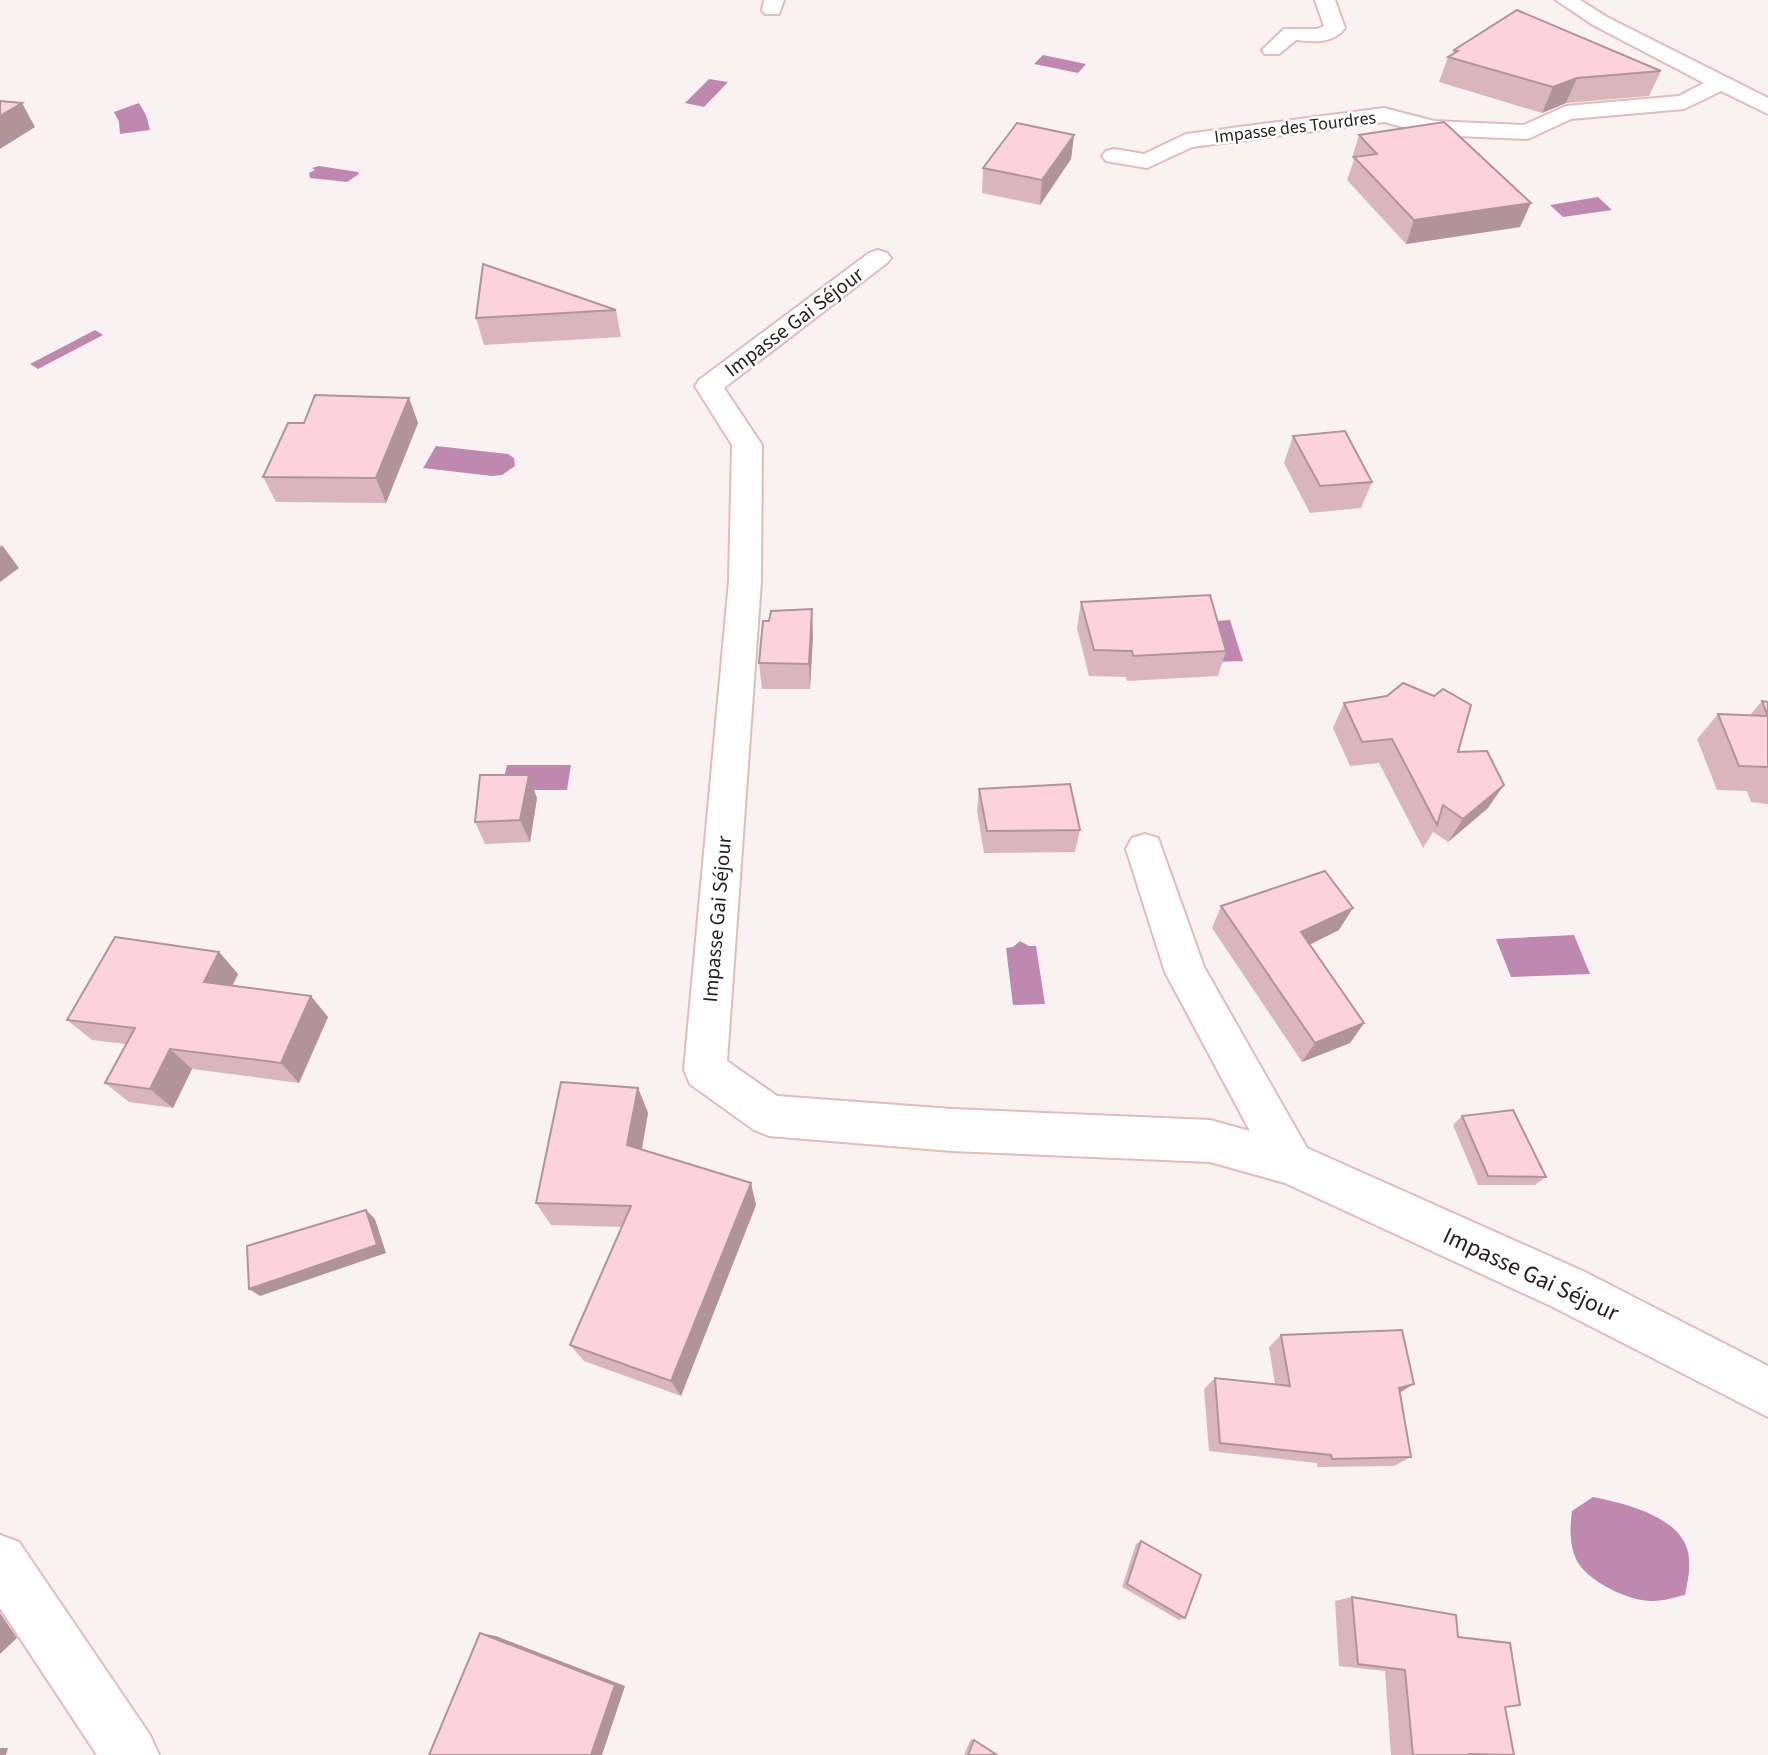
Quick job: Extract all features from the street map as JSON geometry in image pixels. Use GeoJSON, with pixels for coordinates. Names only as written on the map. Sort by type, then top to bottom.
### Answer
{"type":"FeatureCollection","features":[{"type":"Feature","properties":{"kind":"street"},"geometry":{"type":"LineString","coordinates":[[1272,50],[1290,33],[1320,36],[1335,29],[1325,0]]}},
{"type":"Feature","properties":{"kind":"street"},"geometry":{"type":"LineString","coordinates":[[1566,0],[1600,21],[1768,107]]}},
{"type":"Feature","properties":{"kind":"street","name":"Impasse des Tourdres"},"geometry":{"type":"LineString","coordinates":[[1114,156],[1147,161],[1186,141],[1384,115],[1433,128],[1528,132],[1566,113],[1684,102],[1722,82]]}},
{"type":"Feature","properties":{"kind":"street","name":"Impasse Gai Séjour"},"geometry":{"type":"LineString","coordinates":[[878,258],[709,386],[747,445],[745,581],[705,1070],[769,1116],[952,1130],[1210,1141],[1291,1163],[1568,1289],[1768,1392]]}},
{"type":"Feature","properties":{"kind":"street"},"geometry":{"type":"LineString","coordinates":[[1146,849],[1185,972],[1291,1163]]}},
{"type":"Feature","properties":{"kind":"street"},"geometry":{"type":"LineString","coordinates":[[0,1560],[130,1755]]}},
{"type":"Feature","properties":{"kind":"shaded area"},"geometry":{"type":"Polygon","coordinates":[[[1043,55],[1086,64],[1078,73],[1034,64],[1043,55]]]}},
{"type":"Feature","properties":{"kind":"shaded area"},"geometry":{"type":"Polygon","coordinates":[[[709,79],[728,82],[704,107],[685,103],[709,79]]]}},
{"type":"Feature","properties":{"kind":"shaded area"},"geometry":{"type":"Polygon","coordinates":[[[139,103],[150,130],[120,134],[119,122],[114,112],[139,103]]]}},
{"type":"Feature","properties":{"kind":"shaded area"},"geometry":{"type":"Polygon","coordinates":[[[319,166],[359,174],[347,182],[310,178],[309,173],[315,170],[312,168],[319,166]]]}},
{"type":"Feature","properties":{"kind":"shaded area"},"geometry":{"type":"Polygon","coordinates":[[[1598,197],[1612,210],[1563,217],[1550,205],[1598,197]]]}},
{"type":"Feature","properties":{"kind":"shaded area"},"geometry":{"type":"Polygon","coordinates":[[[95,330],[103,335],[38,369],[30,364],[95,330]]]}},
{"type":"Feature","properties":{"kind":"shaded area"},"geometry":{"type":"Polygon","coordinates":[[[436,446],[508,454],[514,458],[515,466],[502,475],[492,476],[423,468],[436,446]]]}},
{"type":"Feature","properties":{"kind":"shaded area"},"geometry":{"type":"Polygon","coordinates":[[[1230,620],[1243,661],[1216,662],[1203,622],[1230,620]]]}},
{"type":"Feature","properties":{"kind":"shaded area"},"geometry":{"type":"Polygon","coordinates":[[[507,765],[571,765],[567,790],[501,790],[507,765]]]}},
{"type":"Feature","properties":{"kind":"shaded area"},"geometry":{"type":"Polygon","coordinates":[[[1574,935],[1590,974],[1511,977],[1496,939],[1574,935]]]}},
{"type":"Feature","properties":{"kind":"shaded area"},"geometry":{"type":"Polygon","coordinates":[[[1020,941],[1036,946],[1045,1004],[1013,1005],[1006,948],[1013,947],[1020,941]]]}},
{"type":"Feature","properties":{"kind":"shaded area"},"geometry":{"type":"Polygon","coordinates":[[[1593,1497],[1649,1513],[1674,1529],[1688,1552],[1689,1568],[1685,1595],[1657,1601],[1633,1598],[1610,1589],[1581,1567],[1571,1541],[1572,1511],[1593,1497]]]}},
{"type":"Feature","properties":{"kind":"building"},"geometry":{"type":"Polygon","coordinates":[[[1517,10],[1661,71],[1577,78],[1553,87],[1448,57],[1458,51],[1454,50],[1517,10]]]}},
{"type":"Feature","properties":{"kind":"building"},"geometry":{"type":"Polygon","coordinates":[[[0,101],[22,103],[0,116],[0,101]]]}},
{"type":"Feature","properties":{"kind":"building"},"geometry":{"type":"Polygon","coordinates":[[[1444,122],[1531,203],[1414,220],[1354,157],[1377,154],[1359,135],[1444,122]]]}},
{"type":"Feature","properties":{"kind":"building"},"geometry":{"type":"Polygon","coordinates":[[[1017,123],[1074,135],[1042,180],[983,168],[1017,123]]]}},
{"type":"Feature","properties":{"kind":"building"},"geometry":{"type":"Polygon","coordinates":[[[483,264],[616,310],[476,318],[483,264]]]}},
{"type":"Feature","properties":{"kind":"building"},"geometry":{"type":"Polygon","coordinates":[[[315,395],[409,398],[376,478],[263,477],[288,423],[304,423],[315,395]]]}},
{"type":"Feature","properties":{"kind":"building"},"geometry":{"type":"Polygon","coordinates":[[[1345,431],[1372,482],[1320,486],[1293,436],[1345,431]]]}},
{"type":"Feature","properties":{"kind":"building"},"geometry":{"type":"Polygon","coordinates":[[[1210,595],[1226,651],[1133,656],[1132,651],[1094,650],[1081,602],[1210,595]]]}},
{"type":"Feature","properties":{"kind":"building"},"geometry":{"type":"Polygon","coordinates":[[[812,609],[809,664],[759,663],[763,621],[769,621],[771,611],[812,609]]]}},
{"type":"Feature","properties":{"kind":"building"},"geometry":{"type":"Polygon","coordinates":[[[1403,683],[1434,696],[1443,689],[1471,705],[1458,752],[1487,751],[1504,785],[1463,819],[1443,805],[1437,825],[1392,739],[1362,742],[1344,703],[1387,696],[1403,683]]]}},
{"type":"Feature","properties":{"kind":"building"},"geometry":{"type":"Polygon","coordinates":[[[1762,701],[1768,702],[1768,716],[1762,701]]]}},
{"type":"Feature","properties":{"kind":"building"},"geometry":{"type":"Polygon","coordinates":[[[1718,714],[1768,716],[1768,767],[1739,766],[1718,714]]]}},
{"type":"Feature","properties":{"kind":"building"},"geometry":{"type":"Polygon","coordinates":[[[480,775],[529,775],[520,820],[475,822],[480,775]]]}},
{"type":"Feature","properties":{"kind":"building"},"geometry":{"type":"Polygon","coordinates":[[[1070,784],[1080,830],[987,831],[979,789],[1070,784]]]}},
{"type":"Feature","properties":{"kind":"building"},"geometry":{"type":"Polygon","coordinates":[[[1325,871],[1353,908],[1301,932],[1364,1023],[1315,1043],[1221,906],[1325,871]]]}},
{"type":"Feature","properties":{"kind":"building"},"geometry":{"type":"Polygon","coordinates":[[[115,937],[219,952],[204,982],[311,996],[281,1063],[170,1049],[150,1089],[105,1083],[135,1028],[67,1020],[115,937]]]}},
{"type":"Feature","properties":{"kind":"building"},"geometry":{"type":"Polygon","coordinates":[[[561,1082],[638,1088],[627,1145],[751,1183],[671,1381],[570,1345],[631,1206],[536,1203],[561,1082]]]}},
{"type":"Feature","properties":{"kind":"building"},"geometry":{"type":"Polygon","coordinates":[[[1513,1110],[1546,1177],[1488,1176],[1462,1116],[1513,1110]]]}},
{"type":"Feature","properties":{"kind":"building"},"geometry":{"type":"Polygon","coordinates":[[[366,1210],[377,1245],[249,1289],[247,1246],[366,1210]]]}},
{"type":"Feature","properties":{"kind":"building"},"geometry":{"type":"Polygon","coordinates":[[[1402,1330],[1414,1384],[1399,1388],[1411,1457],[1332,1459],[1331,1455],[1220,1443],[1215,1378],[1290,1386],[1281,1335],[1402,1330]]]}},
{"type":"Feature","properties":{"kind":"building"},"geometry":{"type":"Polygon","coordinates":[[[1141,1541],[1201,1575],[1185,1618],[1127,1584],[1141,1541]]]}},
{"type":"Feature","properties":{"kind":"building"},"geometry":{"type":"Polygon","coordinates":[[[1352,1597],[1456,1615],[1458,1637],[1510,1643],[1520,1705],[1505,1707],[1514,1755],[1413,1755],[1405,1670],[1358,1664],[1352,1597]]]}},
{"type":"Feature","properties":{"kind":"building"},"geometry":{"type":"Polygon","coordinates":[[[480,1633],[615,1685],[591,1755],[429,1755],[480,1633]]]}},
{"type":"Feature","properties":{"kind":"building"},"geometry":{"type":"Polygon","coordinates":[[[974,1740],[997,1755],[968,1755],[974,1740]]]}}]}
